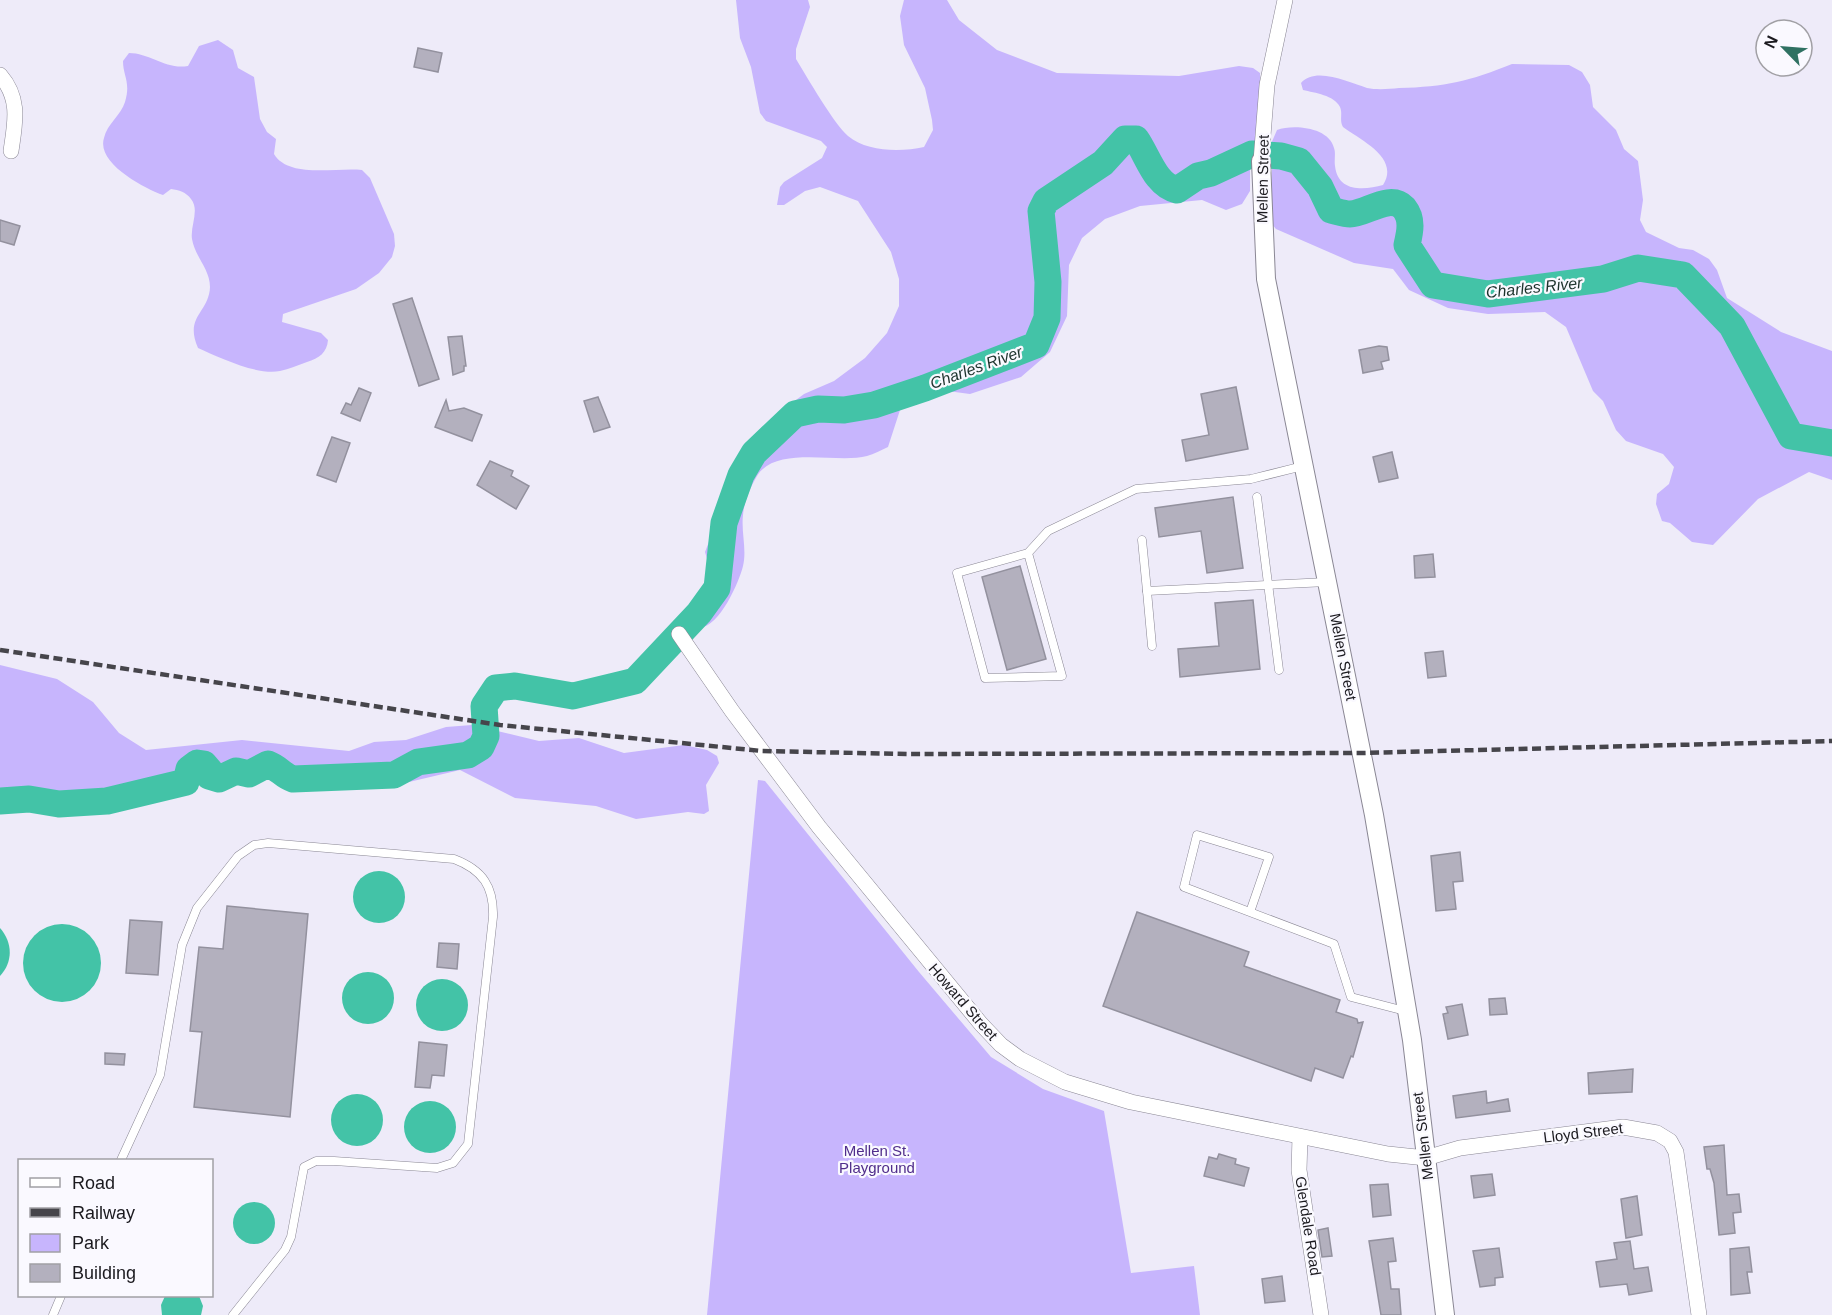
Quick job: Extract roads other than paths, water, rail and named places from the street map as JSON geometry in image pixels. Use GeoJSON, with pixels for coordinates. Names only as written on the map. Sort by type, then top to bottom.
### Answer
{"type":"FeatureCollection","features":[{"type":"Feature","properties":{"kind":"street","name":"Mellen Street"},"geometry":{"type":"LineString","coordinates":[[1285,0],[1267,85],[1261,154],[1266,279],[1374,815],[1407,1011],[1445,1315]]}},
{"type":"Feature","properties":{"kind":"street"},"geometry":{"type":"LineString","coordinates":[[0,75],[6,82],[17,110],[10,151]]}},
{"type":"Feature","properties":{"kind":"street","name":"Howard Street"},"geometry":{"type":"LineString","coordinates":[[679,634],[732,711],[812,819],[957,996],[1001,1045],[1042,1072],[1131,1102],[1300,1137],[1426,1158]]}},
{"type":"Feature","properties":{"kind":"street","name":"Lloyd Street"},"geometry":{"type":"LineString","coordinates":[[1426,1158],[1460,1148],[1623,1127],[1642,1128],[1657,1133],[1670,1141],[1676,1152],[1699,1315]]}},
{"type":"Feature","properties":{"kind":"street","name":"Glendale Road"},"geometry":{"type":"LineString","coordinates":[[1300,1137],[1299,1170],[1321,1315]]}},
{"type":"Feature","properties":{"kind":"lane"},"geometry":{"type":"LineString","coordinates":[[1028,553],[1062,676],[985,678],[957,573],[1028,553],[1048,531],[1136,489],[1251,479],[1305,465]]}},
{"type":"Feature","properties":{"kind":"lane"},"geometry":{"type":"LineString","coordinates":[[1257,497],[1279,670]]}},
{"type":"Feature","properties":{"kind":"lane"},"geometry":{"type":"LineString","coordinates":[[1142,540],[1152,646]]}},
{"type":"Feature","properties":{"kind":"lane"},"geometry":{"type":"LineString","coordinates":[[1147,591],[1328,581]]}},
{"type":"Feature","properties":{"kind":"lane"},"geometry":{"type":"LineString","coordinates":[[1250,912],[1269,857],[1197,835],[1184,886],[1250,912],[1334,944],[1351,996],[1407,1011]]}},
{"type":"Feature","properties":{"kind":"lane"},"geometry":{"type":"LineString","coordinates":[[123,1159],[160,1075],[182,945],[196,908],[238,856],[254,845],[268,843],[454,859],[470,865],[483,876],[491,889],[493,917],[471,1130],[462,1154],[453,1163],[437,1167],[334,1161],[316,1161],[304,1167],[291,1237],[285,1250],[233,1315]]}},
{"type":"Feature","properties":{"kind":"lane"},"geometry":{"type":"LineString","coordinates":[[53,1315],[62,1297]]}},
{"type":"Feature","properties":{"kind":"waterway","name":"Charles River"},"geometry":{"type":"LineString","coordinates":[[0,801],[29,799],[59,804],[107,801],[186,782],[189,769],[197,763],[204,764],[210,771],[209,776],[219,779],[236,771],[249,774],[268,764],[293,779],[394,775],[418,762],[468,755],[481,747],[486,736],[484,706],[496,688],[515,686],[573,696],[635,681],[699,613],[717,588],[724,523],[741,475],[754,453],[795,414],[818,409],[844,410],[874,405],[1036,345],[1047,318],[1048,282],[1041,211],[1046,201],[1103,163],[1125,139],[1136,139],[1158,176],[1169,187],[1177,190],[1198,176],[1211,173],[1252,154],[1281,156],[1299,161],[1320,187],[1331,210],[1350,214],[1385,203],[1398,204],[1407,212],[1410,221],[1407,245],[1433,285],[1488,294],[1603,279],[1638,268],[1683,275],[1732,326],[1791,436],[1832,443]]}},
{"type":"Feature","properties":{"kind":"railway"},"geometry":{"type":"LineString","coordinates":[[0,650],[500,725],[762,751],[907,754],[1361,753],[1832,741]]}},
{"type":"Feature","properties":{"kind":"park label","name":"Mellen St. Playground"},"geometry":{"type":"Point","coordinates":[877,1160]}}]}
